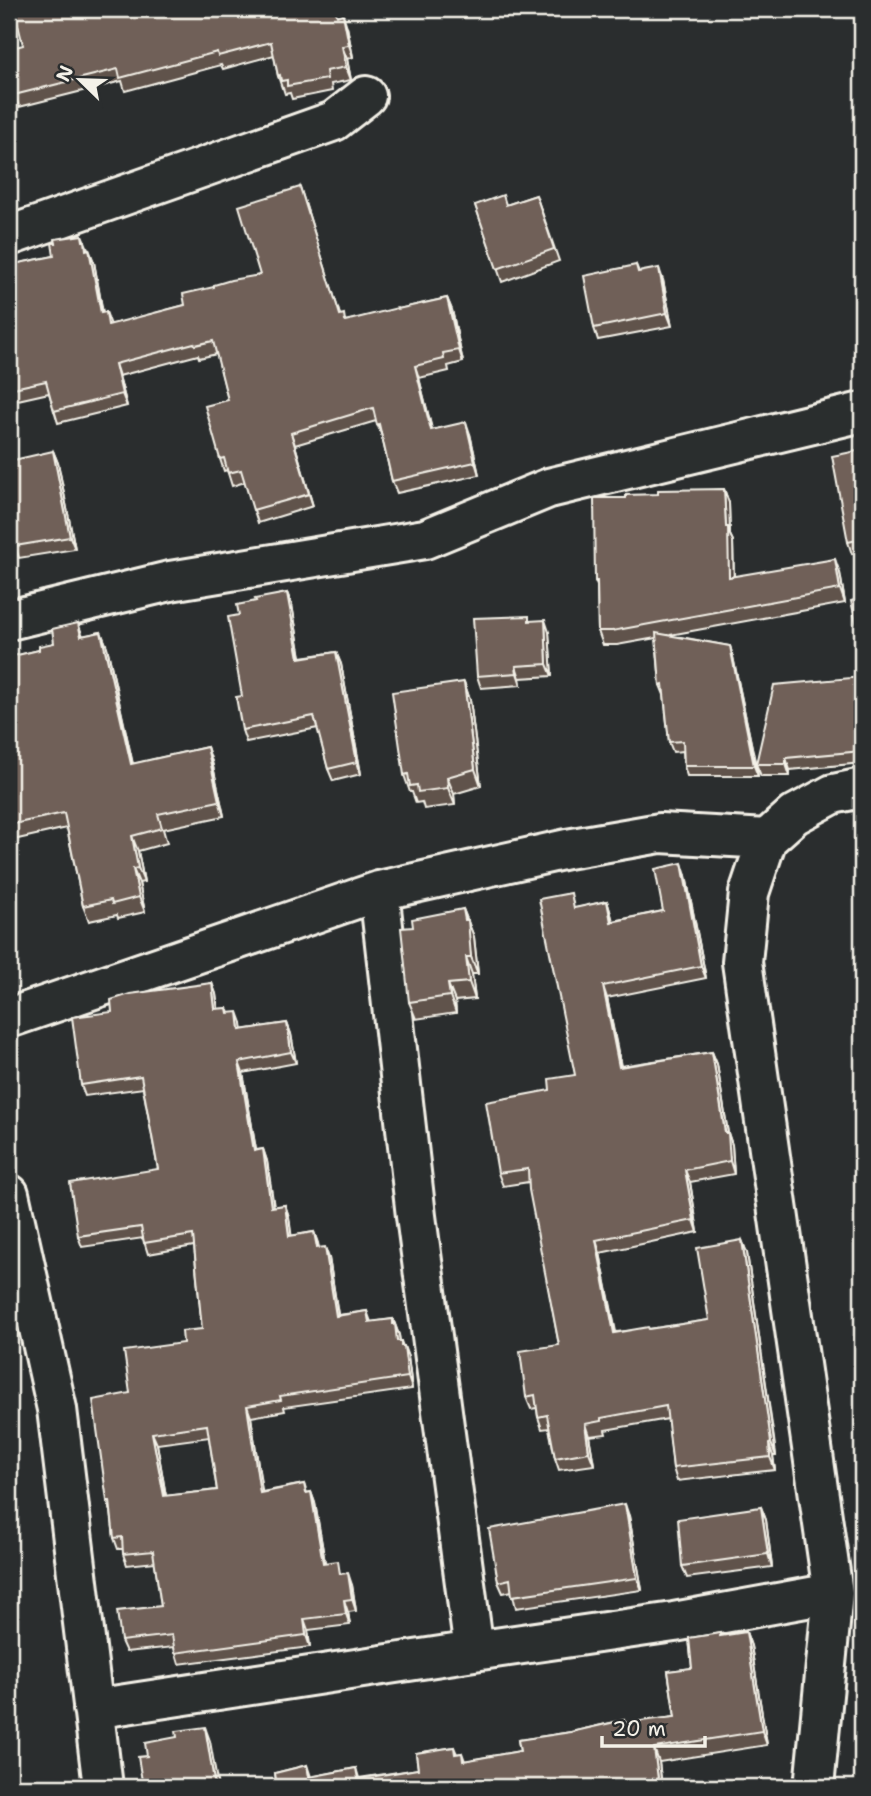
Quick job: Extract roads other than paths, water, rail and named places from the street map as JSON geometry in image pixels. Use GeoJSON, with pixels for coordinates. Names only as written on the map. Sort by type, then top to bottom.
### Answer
{"type":"FeatureCollection","features":[{"type":"Feature","properties":{"kind":"street"},"geometry":{"type":"LineString","coordinates":[[9,236],[334,121],[366,96]]}},
{"type":"Feature","properties":{"kind":"street"},"geometry":{"type":"LineString","coordinates":[[9,620],[170,581],[425,539],[549,488],[862,412]]}},
{"type":"Feature","properties":{"kind":"street"},"geometry":{"type":"LineString","coordinates":[[814,1787],[832,1593],[742,962],[749,893],[767,839],[794,815],[833,794],[862,788]]}},
{"type":"Feature","properties":{"kind":"street"},"geometry":{"type":"LineString","coordinates":[[9,1018],[379,891],[567,849],[660,833],[767,839]]}},
{"type":"Feature","properties":{"kind":"street"},"geometry":{"type":"LineString","coordinates":[[379,891],[416,1216],[474,1651]]}},
{"type":"Feature","properties":{"kind":"street"},"geometry":{"type":"LineString","coordinates":[[9,1194],[58,1409],[103,1787]]}},
{"type":"Feature","properties":{"kind":"street"},"geometry":{"type":"LineString","coordinates":[[93,1709],[674,1622],[832,1593]]}}]}
